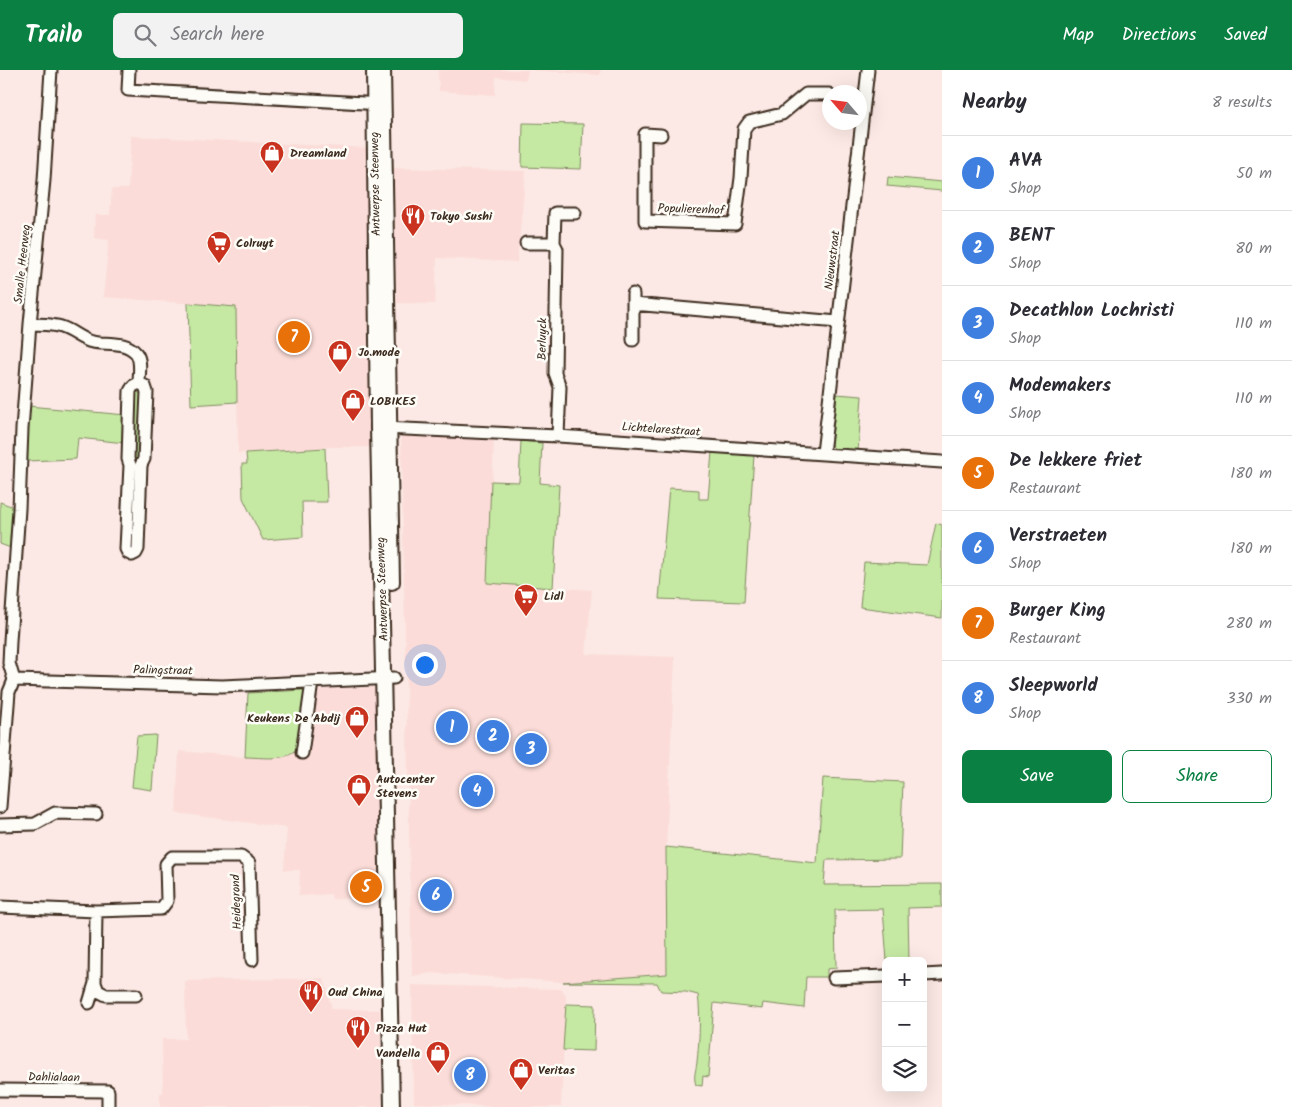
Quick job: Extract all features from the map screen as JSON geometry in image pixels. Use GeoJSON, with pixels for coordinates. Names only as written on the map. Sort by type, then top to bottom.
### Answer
{"type":"FeatureCollection","features":[{"type":"Feature","properties":{"kind":"main road","name":"Antwerpse Steenweg"},"geometry":{"type":"LineString","coordinates":[[374,70],[379,104]]}},
{"type":"Feature","properties":{"kind":"main road","name":"Antwerpse Steenweg"},"geometry":{"type":"LineString","coordinates":[[383,70],[379,104],[383,428],[401,1107]]}},
{"type":"Feature","properties":{"kind":"main road","name":"Antwerpse Steenweg"},"geometry":{"type":"LineString","coordinates":[[389,678],[392,1107]]}},
{"type":"Feature","properties":{"kind":"street","name":"Smalle Heerweg"},"geometry":{"type":"LineString","coordinates":[[0,807],[9,692],[14,680],[5,640],[19,509],[22,429],[44,180],[50,70]]}},
{"type":"Feature","properties":{"kind":"street"},"geometry":{"type":"LineString","coordinates":[[129,70],[128,90],[379,104]]}},
{"type":"Feature","properties":{"kind":"street","name":"Nieuwstraat"},"geometry":{"type":"LineString","coordinates":[[865,85],[868,70]]}},
{"type":"Feature","properties":{"kind":"street","name":"Populierenhof"},"geometry":{"type":"LineString","coordinates":[[661,135],[645,134],[645,222],[735,224],[744,129],[749,122],[782,114],[806,94],[822,94]]}},
{"type":"Feature","properties":{"kind":"street","name":"Nieuwstraat"},"geometry":{"type":"LineString","coordinates":[[823,453],[858,130]]}},
{"type":"Feature","properties":{"kind":"street","name":"Berluyck"},"geometry":{"type":"LineString","coordinates":[[558,436],[560,387],[555,373],[557,248],[554,243],[555,213],[575,213]]}},
{"type":"Feature","properties":{"kind":"street"},"geometry":{"type":"LineString","coordinates":[[526,242],[554,243]]}},
{"type":"Feature","properties":{"kind":"street"},"geometry":{"type":"LineString","coordinates":[[632,340],[633,299],[838,322]]}},
{"type":"Feature","properties":{"kind":"street"},"geometry":{"type":"LineString","coordinates":[[30,324],[59,326],[79,338],[93,342],[124,345],[132,349],[137,354],[140,362],[139,383]]}},
{"type":"Feature","properties":{"kind":"street"},"geometry":{"type":"LineString","coordinates":[[136,465],[128,459],[130,391],[133,386],[139,383]]}},
{"type":"Feature","properties":{"kind":"street"},"geometry":{"type":"LineString","coordinates":[[136,465],[138,549],[132,555],[126,549],[136,465],[144,459],[147,392],[145,386],[139,383]]}},
{"type":"Feature","properties":{"kind":"street","name":"Lichtelarestraat"},"geometry":{"type":"LineString","coordinates":[[383,428],[558,436],[942,462]]}},
{"type":"Feature","properties":{"kind":"street","name":"Palingstraat"},"geometry":{"type":"LineString","coordinates":[[14,680],[222,686],[389,678]]}},
{"type":"Feature","properties":{"kind":"street"},"geometry":{"type":"LineString","coordinates":[[302,753],[312,682]]}},
{"type":"Feature","properties":{"kind":"street"},"geometry":{"type":"LineString","coordinates":[[0,824],[35,824],[55,814],[96,814]]}},
{"type":"Feature","properties":{"kind":"street","name":"Heidegrond"},"geometry":{"type":"LineString","coordinates":[[0,907],[96,911],[161,909],[167,901],[166,864],[172,857],[241,857],[248,863],[252,960]]}},
{"type":"Feature","properties":{"kind":"street"},"geometry":{"type":"LineString","coordinates":[[89,1002],[95,983],[96,911]]}},
{"type":"Feature","properties":{"kind":"street"},"geometry":{"type":"LineString","coordinates":[[927,975],[942,974]]}},
{"type":"Feature","properties":{"kind":"street"},"geometry":{"type":"LineString","coordinates":[[834,978],[882,976]]}},
{"type":"Feature","properties":{"kind":"street"},"geometry":{"type":"LineString","coordinates":[[95,983],[98,991],[106,995],[136,995]]}},
{"type":"Feature","properties":{"kind":"street"},"geometry":{"type":"LineString","coordinates":[[108,1107],[108,1091],[117,1083]]}},
{"type":"Feature","properties":{"kind":"street","name":"Dahlialaan"},"geometry":{"type":"LineString","coordinates":[[0,1090],[108,1091]]}},
{"type":"Feature","properties":{"kind":"shaded area"},"geometry":{"type":"Polygon","coordinates":[[[438,70],[528,70],[526,80],[496,77],[495,95],[439,91],[438,70]]]}},
{"type":"Feature","properties":{"kind":"shaded area"},"geometry":{"type":"Polygon","coordinates":[[[528,70],[601,70],[600,75],[528,70]]]}},
{"type":"Feature","properties":{"kind":"shaded area"},"geometry":{"type":"Polygon","coordinates":[[[131,136],[369,148],[368,308],[371,447],[332,447],[238,453],[236,307],[103,297],[109,240],[94,238],[95,215],[110,215],[112,189],[128,189],[131,136]]]}},
{"type":"Feature","properties":{"kind":"shaded area"},"geometry":{"type":"Polygon","coordinates":[[[393,168],[526,171],[517,262],[437,258],[435,304],[397,303],[393,168]]]}},
{"type":"Feature","properties":{"kind":"shaded area"},"geometry":{"type":"Polygon","coordinates":[[[401,434],[494,439],[488,583],[592,590],[586,654],[675,657],[666,847],[667,974],[563,982],[432,973],[412,976],[401,434]]]}},
{"type":"Feature","properties":{"kind":"shaded area"},"geometry":{"type":"Polygon","coordinates":[[[373,687],[378,690],[379,898],[332,899],[331,894],[299,896],[300,870],[284,870],[287,828],[176,813],[179,751],[245,757],[286,757],[306,696],[304,690],[373,687]]]}},
{"type":"Feature","properties":{"kind":"shaded area"},"geometry":{"type":"Polygon","coordinates":[[[324,978],[332,1009],[380,1010],[382,1107],[160,1107],[160,1093],[163,1093],[162,1039],[186,1039],[185,981],[324,978]]]}},
{"type":"Feature","properties":{"kind":"shaded area"},"geometry":{"type":"Polygon","coordinates":[[[412,985],[562,989],[566,996],[561,1107],[504,1107],[414,1103],[412,985]]]}},
{"type":"Feature","properties":{"kind":"green space"},"geometry":{"type":"Polygon","coordinates":[[[523,123],[583,124],[581,169],[522,167],[523,123]]]}},
{"type":"Feature","properties":{"kind":"green space"},"geometry":{"type":"Polygon","coordinates":[[[888,177],[942,182],[942,191],[887,186],[888,177]]]}},
{"type":"Feature","properties":{"kind":"green space"},"geometry":{"type":"Polygon","coordinates":[[[188,303],[236,307],[237,402],[191,405],[188,303]]]}},
{"type":"Feature","properties":{"kind":"green space"},"geometry":{"type":"Polygon","coordinates":[[[136,391],[142,395],[139,461],[132,462],[132,394],[136,391]]]}},
{"type":"Feature","properties":{"kind":"green space"},"geometry":{"type":"Polygon","coordinates":[[[837,394],[862,396],[858,452],[835,449],[831,445],[837,394]]]}},
{"type":"Feature","properties":{"kind":"green space"},"geometry":{"type":"Polygon","coordinates":[[[28,406],[126,415],[125,443],[78,438],[76,459],[26,461],[28,406]]]}},
{"type":"Feature","properties":{"kind":"green space"},"geometry":{"type":"Polygon","coordinates":[[[521,441],[542,443],[540,483],[559,485],[553,588],[487,583],[491,481],[519,482],[521,441]]]}},
{"type":"Feature","properties":{"kind":"green space"},"geometry":{"type":"Polygon","coordinates":[[[325,448],[327,502],[302,502],[303,537],[263,540],[243,498],[242,464],[247,464],[246,453],[325,448]]]}},
{"type":"Feature","properties":{"kind":"green space"},"geometry":{"type":"Polygon","coordinates":[[[712,452],[754,455],[744,602],[659,599],[669,488],[699,490],[699,499],[708,499],[712,452]]]}},
{"type":"Feature","properties":{"kind":"green space"},"geometry":{"type":"Polygon","coordinates":[[[0,502],[19,509],[16,550],[0,544],[0,502]]]}},
{"type":"Feature","properties":{"kind":"green space"},"geometry":{"type":"Polygon","coordinates":[[[936,523],[942,525],[942,618],[860,607],[864,562],[927,565],[936,523]]]}},
{"type":"Feature","properties":{"kind":"green space"},"geometry":{"type":"Polygon","coordinates":[[[304,690],[306,696],[298,749],[287,756],[245,757],[248,693],[304,690]]]}},
{"type":"Feature","properties":{"kind":"green space"},"geometry":{"type":"Polygon","coordinates":[[[156,735],[152,790],[132,787],[137,736],[156,735]]]}},
{"type":"Feature","properties":{"kind":"green space"},"geometry":{"type":"Polygon","coordinates":[[[823,778],[903,782],[900,859],[826,860],[824,885],[942,884],[942,907],[908,908],[909,957],[887,957],[883,909],[835,910],[836,968],[827,969],[827,977],[806,977],[804,1008],[763,1003],[762,1009],[714,1003],[708,1077],[703,1076],[702,1086],[696,1085],[695,1082],[699,1028],[698,995],[686,992],[661,991],[657,983],[563,982],[667,974],[666,847],[817,863],[823,778]]]}},
{"type":"Feature","properties":{"kind":"green space"},"geometry":{"type":"Polygon","coordinates":[[[566,1004],[595,1005],[594,1051],[563,1050],[566,1004]]]}},
{"type":"Feature","properties":{"kind":"place","name":"Dreamland"},"geometry":{"type":"Point","coordinates":[272,174]}},
{"type":"Feature","properties":{"kind":"place","name":"Tokyo Sushi"},"geometry":{"type":"Point","coordinates":[413,237]}},
{"type":"Feature","properties":{"kind":"place","name":"Colruyt"},"geometry":{"type":"Point","coordinates":[219,264]}},
{"type":"Feature","properties":{"kind":"place","name":"Burger King"},"geometry":{"type":"Point","coordinates":[294,337]}},
{"type":"Feature","properties":{"kind":"place","name":"Jo.mode"},"geometry":{"type":"Point","coordinates":[340,373]}},
{"type":"Feature","properties":{"kind":"place","name":"LOBIKES"},"geometry":{"type":"Point","coordinates":[353,422]}},
{"type":"Feature","properties":{"kind":"place","name":"Lidl"},"geometry":{"type":"Point","coordinates":[526,617]}},
{"type":"Feature","properties":{"kind":"place","name":"AVA"},"geometry":{"type":"Point","coordinates":[452,727]}},
{"type":"Feature","properties":{"kind":"place","name":"BENT"},"geometry":{"type":"Point","coordinates":[493,736]}},
{"type":"Feature","properties":{"kind":"place","name":"Keukens De Abdij"},"geometry":{"type":"Point","coordinates":[357,739]}},
{"type":"Feature","properties":{"kind":"place","name":"Decathlon Lochristi"},"geometry":{"type":"Point","coordinates":[531,749]}},
{"type":"Feature","properties":{"kind":"place","name":"Modemakers"},"geometry":{"type":"Point","coordinates":[477,791]}},
{"type":"Feature","properties":{"kind":"place","name":"Autocenter Stevens"},"geometry":{"type":"Point","coordinates":[359,807]}},
{"type":"Feature","properties":{"kind":"place","name":"De lekkere friet"},"geometry":{"type":"Point","coordinates":[366,887]}},
{"type":"Feature","properties":{"kind":"place","name":"Verstraeten"},"geometry":{"type":"Point","coordinates":[436,895]}},
{"type":"Feature","properties":{"kind":"place","name":"Oud China"},"geometry":{"type":"Point","coordinates":[311,1013]}},
{"type":"Feature","properties":{"kind":"place","name":"Pizza Hut"},"geometry":{"type":"Point","coordinates":[358,1049]}},
{"type":"Feature","properties":{"kind":"place","name":"Vandella"},"geometry":{"type":"Point","coordinates":[438,1074]}},
{"type":"Feature","properties":{"kind":"place","name":"Sleepworld"},"geometry":{"type":"Point","coordinates":[470,1075]}},
{"type":"Feature","properties":{"kind":"place","name":"Veritas"},"geometry":{"type":"Point","coordinates":[521,1091]}}]}
